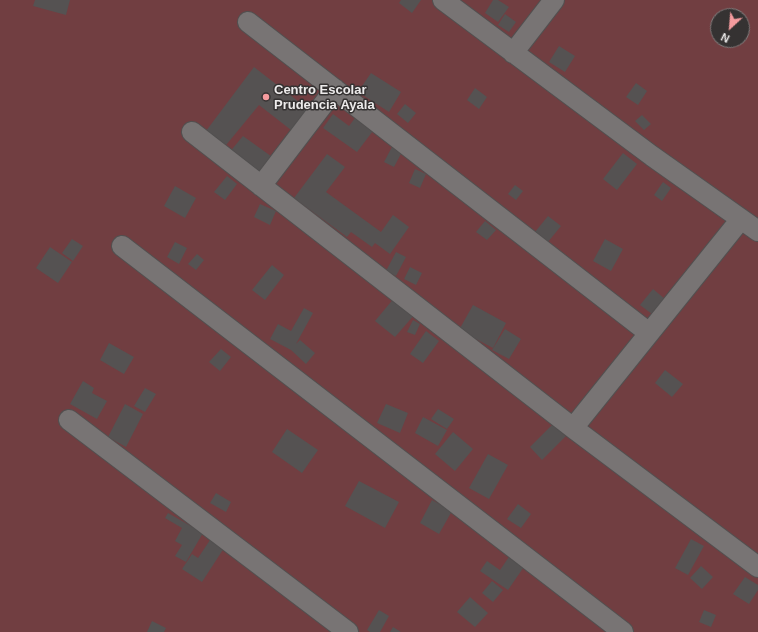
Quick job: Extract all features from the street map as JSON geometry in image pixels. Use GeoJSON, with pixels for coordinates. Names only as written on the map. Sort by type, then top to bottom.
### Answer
{"type":"FeatureCollection","features":[{"type":"Feature","properties":{"kind":"street"},"geometry":{"type":"LineString","coordinates":[[443,0],[652,156],[758,231]]}},
{"type":"Feature","properties":{"kind":"street"},"geometry":{"type":"LineString","coordinates":[[513,53],[554,0]]}},
{"type":"Feature","properties":{"kind":"street"},"geometry":{"type":"LineString","coordinates":[[248,22],[649,333]]}},
{"type":"Feature","properties":{"kind":"street"},"geometry":{"type":"LineString","coordinates":[[261,186],[335,89]]}},
{"type":"Feature","properties":{"kind":"street"},"geometry":{"type":"LineString","coordinates":[[192,132],[573,428],[758,567]]}},
{"type":"Feature","properties":{"kind":"street"},"geometry":{"type":"LineString","coordinates":[[573,428],[741,218]]}},
{"type":"Feature","properties":{"kind":"street"},"geometry":{"type":"LineString","coordinates":[[122,246],[623,632]]}},
{"type":"Feature","properties":{"kind":"street"},"geometry":{"type":"LineString","coordinates":[[69,420],[348,632]]}},
{"type":"Feature","properties":{"kind":"shaded area"},"geometry":{"type":"Polygon","coordinates":[[[0,0],[758,0],[758,632],[0,632],[0,0]]]}},
{"type":"Feature","properties":{"kind":"building"},"geometry":{"type":"Polygon","coordinates":[[[35,0],[70,0],[66,15],[33,6],[35,0]]]}},
{"type":"Feature","properties":{"kind":"building"},"geometry":{"type":"Polygon","coordinates":[[[401,0],[421,0],[412,13],[399,3],[401,0]]]}},
{"type":"Feature","properties":{"kind":"building"},"geometry":{"type":"Polygon","coordinates":[[[493,0],[498,0],[509,7],[498,22],[485,13],[493,0]]]}},
{"type":"Feature","properties":{"kind":"building"},"geometry":{"type":"Polygon","coordinates":[[[505,14],[516,22],[509,32],[498,25],[505,14]]]}},
{"type":"Feature","properties":{"kind":"building"},"geometry":{"type":"Polygon","coordinates":[[[559,46],[575,56],[565,72],[549,62],[559,46]]]}},
{"type":"Feature","properties":{"kind":"building"},"geometry":{"type":"Polygon","coordinates":[[[254,67],[308,109],[291,130],[259,105],[222,150],[203,135],[254,67]]]}},
{"type":"Feature","properties":{"kind":"building"},"geometry":{"type":"Polygon","coordinates":[[[371,73],[401,92],[389,112],[358,92],[371,73]]]}},
{"type":"Feature","properties":{"kind":"building"},"geometry":{"type":"Polygon","coordinates":[[[636,83],[647,91],[638,105],[626,97],[636,83]]]}},
{"type":"Feature","properties":{"kind":"building"},"geometry":{"type":"Polygon","coordinates":[[[475,88],[487,97],[479,109],[467,100],[475,88]]]}},
{"type":"Feature","properties":{"kind":"building"},"geometry":{"type":"Polygon","coordinates":[[[405,104],[416,113],[408,123],[397,114],[405,104]]]}},
{"type":"Feature","properties":{"kind":"building"},"geometry":{"type":"Polygon","coordinates":[[[333,114],[349,126],[358,114],[376,127],[357,152],[323,128],[333,114]]]}},
{"type":"Feature","properties":{"kind":"building"},"geometry":{"type":"Polygon","coordinates":[[[642,115],[651,124],[644,130],[635,121],[642,115]]]}},
{"type":"Feature","properties":{"kind":"building"},"geometry":{"type":"Polygon","coordinates":[[[243,136],[275,159],[260,178],[228,154],[243,136]]]}},
{"type":"Feature","properties":{"kind":"building"},"geometry":{"type":"Polygon","coordinates":[[[393,145],[403,150],[394,167],[384,162],[393,145]]]}},
{"type":"Feature","properties":{"kind":"building"},"geometry":{"type":"Polygon","coordinates":[[[623,153],[637,164],[617,190],[603,179],[623,153]]]}},
{"type":"Feature","properties":{"kind":"building"},"geometry":{"type":"Polygon","coordinates":[[[327,154],[345,167],[326,192],[381,232],[393,215],[409,227],[390,254],[375,243],[372,247],[351,232],[347,237],[294,198],[327,154]]]}},
{"type":"Feature","properties":{"kind":"building"},"geometry":{"type":"Polygon","coordinates":[[[415,169],[426,174],[420,188],[409,183],[415,169]]]}},
{"type":"Feature","properties":{"kind":"building"},"geometry":{"type":"Polygon","coordinates":[[[227,176],[237,184],[225,200],[214,192],[227,176]]]}},
{"type":"Feature","properties":{"kind":"building"},"geometry":{"type":"Polygon","coordinates":[[[663,182],[671,188],[662,201],[654,195],[663,182]]]}},
{"type":"Feature","properties":{"kind":"building"},"geometry":{"type":"Polygon","coordinates":[[[515,185],[523,191],[516,200],[508,194],[515,185]]]}},
{"type":"Feature","properties":{"kind":"building"},"geometry":{"type":"Polygon","coordinates":[[[175,186],[196,198],[185,218],[164,206],[175,186]]]}},
{"type":"Feature","properties":{"kind":"building"},"geometry":{"type":"Polygon","coordinates":[[[260,204],[276,211],[270,225],[254,217],[260,204]]]}},
{"type":"Feature","properties":{"kind":"building"},"geometry":{"type":"Polygon","coordinates":[[[548,216],[561,226],[548,242],[535,232],[548,216]]]}},
{"type":"Feature","properties":{"kind":"building"},"geometry":{"type":"Polygon","coordinates":[[[485,221],[496,230],[487,240],[476,232],[485,221]]]}},
{"type":"Feature","properties":{"kind":"building"},"geometry":{"type":"Polygon","coordinates":[[[72,239],[83,246],[73,261],[62,253],[72,239]]]}},
{"type":"Feature","properties":{"kind":"building"},"geometry":{"type":"Polygon","coordinates":[[[605,239],[623,249],[611,271],[593,261],[605,239]]]}},
{"type":"Feature","properties":{"kind":"building"},"geometry":{"type":"Polygon","coordinates":[[[175,242],[187,248],[179,264],[167,257],[175,242]]]}},
{"type":"Feature","properties":{"kind":"building"},"geometry":{"type":"Polygon","coordinates":[[[50,247],[72,262],[58,283],[36,268],[50,247]]]}},
{"type":"Feature","properties":{"kind":"building"},"geometry":{"type":"Polygon","coordinates":[[[396,252],[406,257],[396,276],[386,271],[396,252]]]}},
{"type":"Feature","properties":{"kind":"building"},"geometry":{"type":"Polygon","coordinates":[[[197,254],[204,260],[196,270],[188,264],[197,254]]]}},
{"type":"Feature","properties":{"kind":"building"},"geometry":{"type":"Polygon","coordinates":[[[272,265],[284,275],[265,300],[252,290],[272,265]]]}},
{"type":"Feature","properties":{"kind":"building"},"geometry":{"type":"Polygon","coordinates":[[[410,267],[422,273],[416,285],[404,279],[410,267]]]}},
{"type":"Feature","properties":{"kind":"building"},"geometry":{"type":"Polygon","coordinates":[[[653,289],[665,299],[652,314],[640,305],[653,289]]]}},
{"type":"Feature","properties":{"kind":"building"},"geometry":{"type":"Polygon","coordinates":[[[395,297],[415,314],[395,337],[375,321],[395,297]]]}},
{"type":"Feature","properties":{"kind":"building"},"geometry":{"type":"Polygon","coordinates":[[[473,305],[506,323],[493,348],[459,330],[473,305]]]}},
{"type":"Feature","properties":{"kind":"building"},"geometry":{"type":"Polygon","coordinates":[[[304,308],[313,313],[296,344],[300,340],[315,353],[306,364],[291,350],[270,339],[278,324],[291,331],[304,308]]]}},
{"type":"Feature","properties":{"kind":"building"},"geometry":{"type":"Polygon","coordinates":[[[413,320],[420,324],[415,335],[407,332],[413,320]]]}},
{"type":"Feature","properties":{"kind":"building"},"geometry":{"type":"Polygon","coordinates":[[[505,329],[521,339],[509,359],[492,350],[505,329]]]}},
{"type":"Feature","properties":{"kind":"building"},"geometry":{"type":"Polygon","coordinates":[[[426,331],[439,341],[423,363],[410,354],[426,331]]]}},
{"type":"Feature","properties":{"kind":"building"},"geometry":{"type":"Polygon","coordinates":[[[109,343],[134,357],[124,374],[100,360],[109,343]]]}},
{"type":"Feature","properties":{"kind":"building"},"geometry":{"type":"Polygon","coordinates":[[[221,349],[231,357],[220,371],[209,362],[221,349]]]}},
{"type":"Feature","properties":{"kind":"building"},"geometry":{"type":"Polygon","coordinates":[[[665,370],[683,384],[672,397],[655,383],[665,370]]]}},
{"type":"Feature","properties":{"kind":"building"},"geometry":{"type":"Polygon","coordinates":[[[83,381],[94,388],[92,393],[107,401],[97,419],[70,404],[83,381]]]}},
{"type":"Feature","properties":{"kind":"building"},"geometry":{"type":"Polygon","coordinates":[[[145,388],[156,394],[145,412],[134,406],[145,388]]]}},
{"type":"Feature","properties":{"kind":"building"},"geometry":{"type":"Polygon","coordinates":[[[125,404],[143,414],[126,447],[108,437],[125,404]]]}},
{"type":"Feature","properties":{"kind":"building"},"geometry":{"type":"Polygon","coordinates":[[[386,404],[408,413],[400,433],[377,423],[386,404]]]}},
{"type":"Feature","properties":{"kind":"building"},"geometry":{"type":"Polygon","coordinates":[[[438,409],[454,419],[447,429],[431,419],[438,409]]]}},
{"type":"Feature","properties":{"kind":"building"},"geometry":{"type":"Polygon","coordinates":[[[423,417],[447,430],[438,446],[415,433],[423,417]]]}},
{"type":"Feature","properties":{"kind":"building"},"geometry":{"type":"Polygon","coordinates":[[[553,424],[566,436],[542,460],[530,447],[553,424]]]}},
{"type":"Feature","properties":{"kind":"building"},"geometry":{"type":"Polygon","coordinates":[[[287,429],[318,450],[302,473],[272,452],[287,429]]]}},
{"type":"Feature","properties":{"kind":"building"},"geometry":{"type":"Polygon","coordinates":[[[453,432],[473,449],[455,471],[435,454],[453,432]]]}},
{"type":"Feature","properties":{"kind":"building"},"geometry":{"type":"Polygon","coordinates":[[[488,454],[508,465],[489,499],[469,488],[488,454]]]}},
{"type":"Feature","properties":{"kind":"building"},"geometry":{"type":"Polygon","coordinates":[[[359,481],[399,502],[385,528],[345,506],[359,481]]]}},
{"type":"Feature","properties":{"kind":"building"},"geometry":{"type":"Polygon","coordinates":[[[216,493],[231,502],[226,512],[210,503],[216,493]]]}},
{"type":"Feature","properties":{"kind":"building"},"geometry":{"type":"Polygon","coordinates":[[[432,500],[452,511],[439,534],[420,523],[432,500]]]}},
{"type":"Feature","properties":{"kind":"building"},"geometry":{"type":"Polygon","coordinates":[[[518,504],[531,514],[521,528],[507,519],[518,504]]]}},
{"type":"Feature","properties":{"kind":"building"},"geometry":{"type":"Polygon","coordinates":[[[168,513],[203,533],[186,562],[175,556],[182,545],[175,541],[182,528],[165,518],[168,513]]]}},
{"type":"Feature","properties":{"kind":"building"},"geometry":{"type":"Polygon","coordinates":[[[212,537],[226,545],[202,582],[182,569],[192,554],[198,558],[212,537]]]}},
{"type":"Feature","properties":{"kind":"building"},"geometry":{"type":"Polygon","coordinates":[[[691,539],[704,546],[688,575],[675,568],[691,539]]]}},
{"type":"Feature","properties":{"kind":"building"},"geometry":{"type":"Polygon","coordinates":[[[513,551],[528,561],[508,590],[480,571],[487,561],[500,570],[513,551]]]}},
{"type":"Feature","properties":{"kind":"building"},"geometry":{"type":"Polygon","coordinates":[[[701,566],[713,577],[702,589],[690,578],[701,566]]]}},
{"type":"Feature","properties":{"kind":"building"},"geometry":{"type":"Polygon","coordinates":[[[745,577],[758,585],[758,590],[749,604],[733,594],[745,577]]]}},
{"type":"Feature","properties":{"kind":"building"},"geometry":{"type":"Polygon","coordinates":[[[492,581],[503,590],[493,602],[482,593],[492,581]]]}},
{"type":"Feature","properties":{"kind":"building"},"geometry":{"type":"Polygon","coordinates":[[[470,597],[488,613],[475,627],[457,612],[470,597]]]}},
{"type":"Feature","properties":{"kind":"building"},"geometry":{"type":"Polygon","coordinates":[[[379,610],[389,616],[380,632],[370,632],[367,630],[379,610]]]}},
{"type":"Feature","properties":{"kind":"building"},"geometry":{"type":"Polygon","coordinates":[[[704,610],[716,615],[711,627],[699,622],[704,610]]]}},
{"type":"Feature","properties":{"kind":"building"},"geometry":{"type":"Polygon","coordinates":[[[152,621],[166,628],[164,632],[147,632],[152,621]]]}},
{"type":"Feature","properties":{"kind":"building"},"geometry":{"type":"Polygon","coordinates":[[[393,627],[401,632],[390,632],[393,627]]]}},
{"type":"Feature","properties":{"kind":"place","name":"Centro Escolar Prudencia Ayala"},"geometry":{"type":"Point","coordinates":[266,97]}}]}
